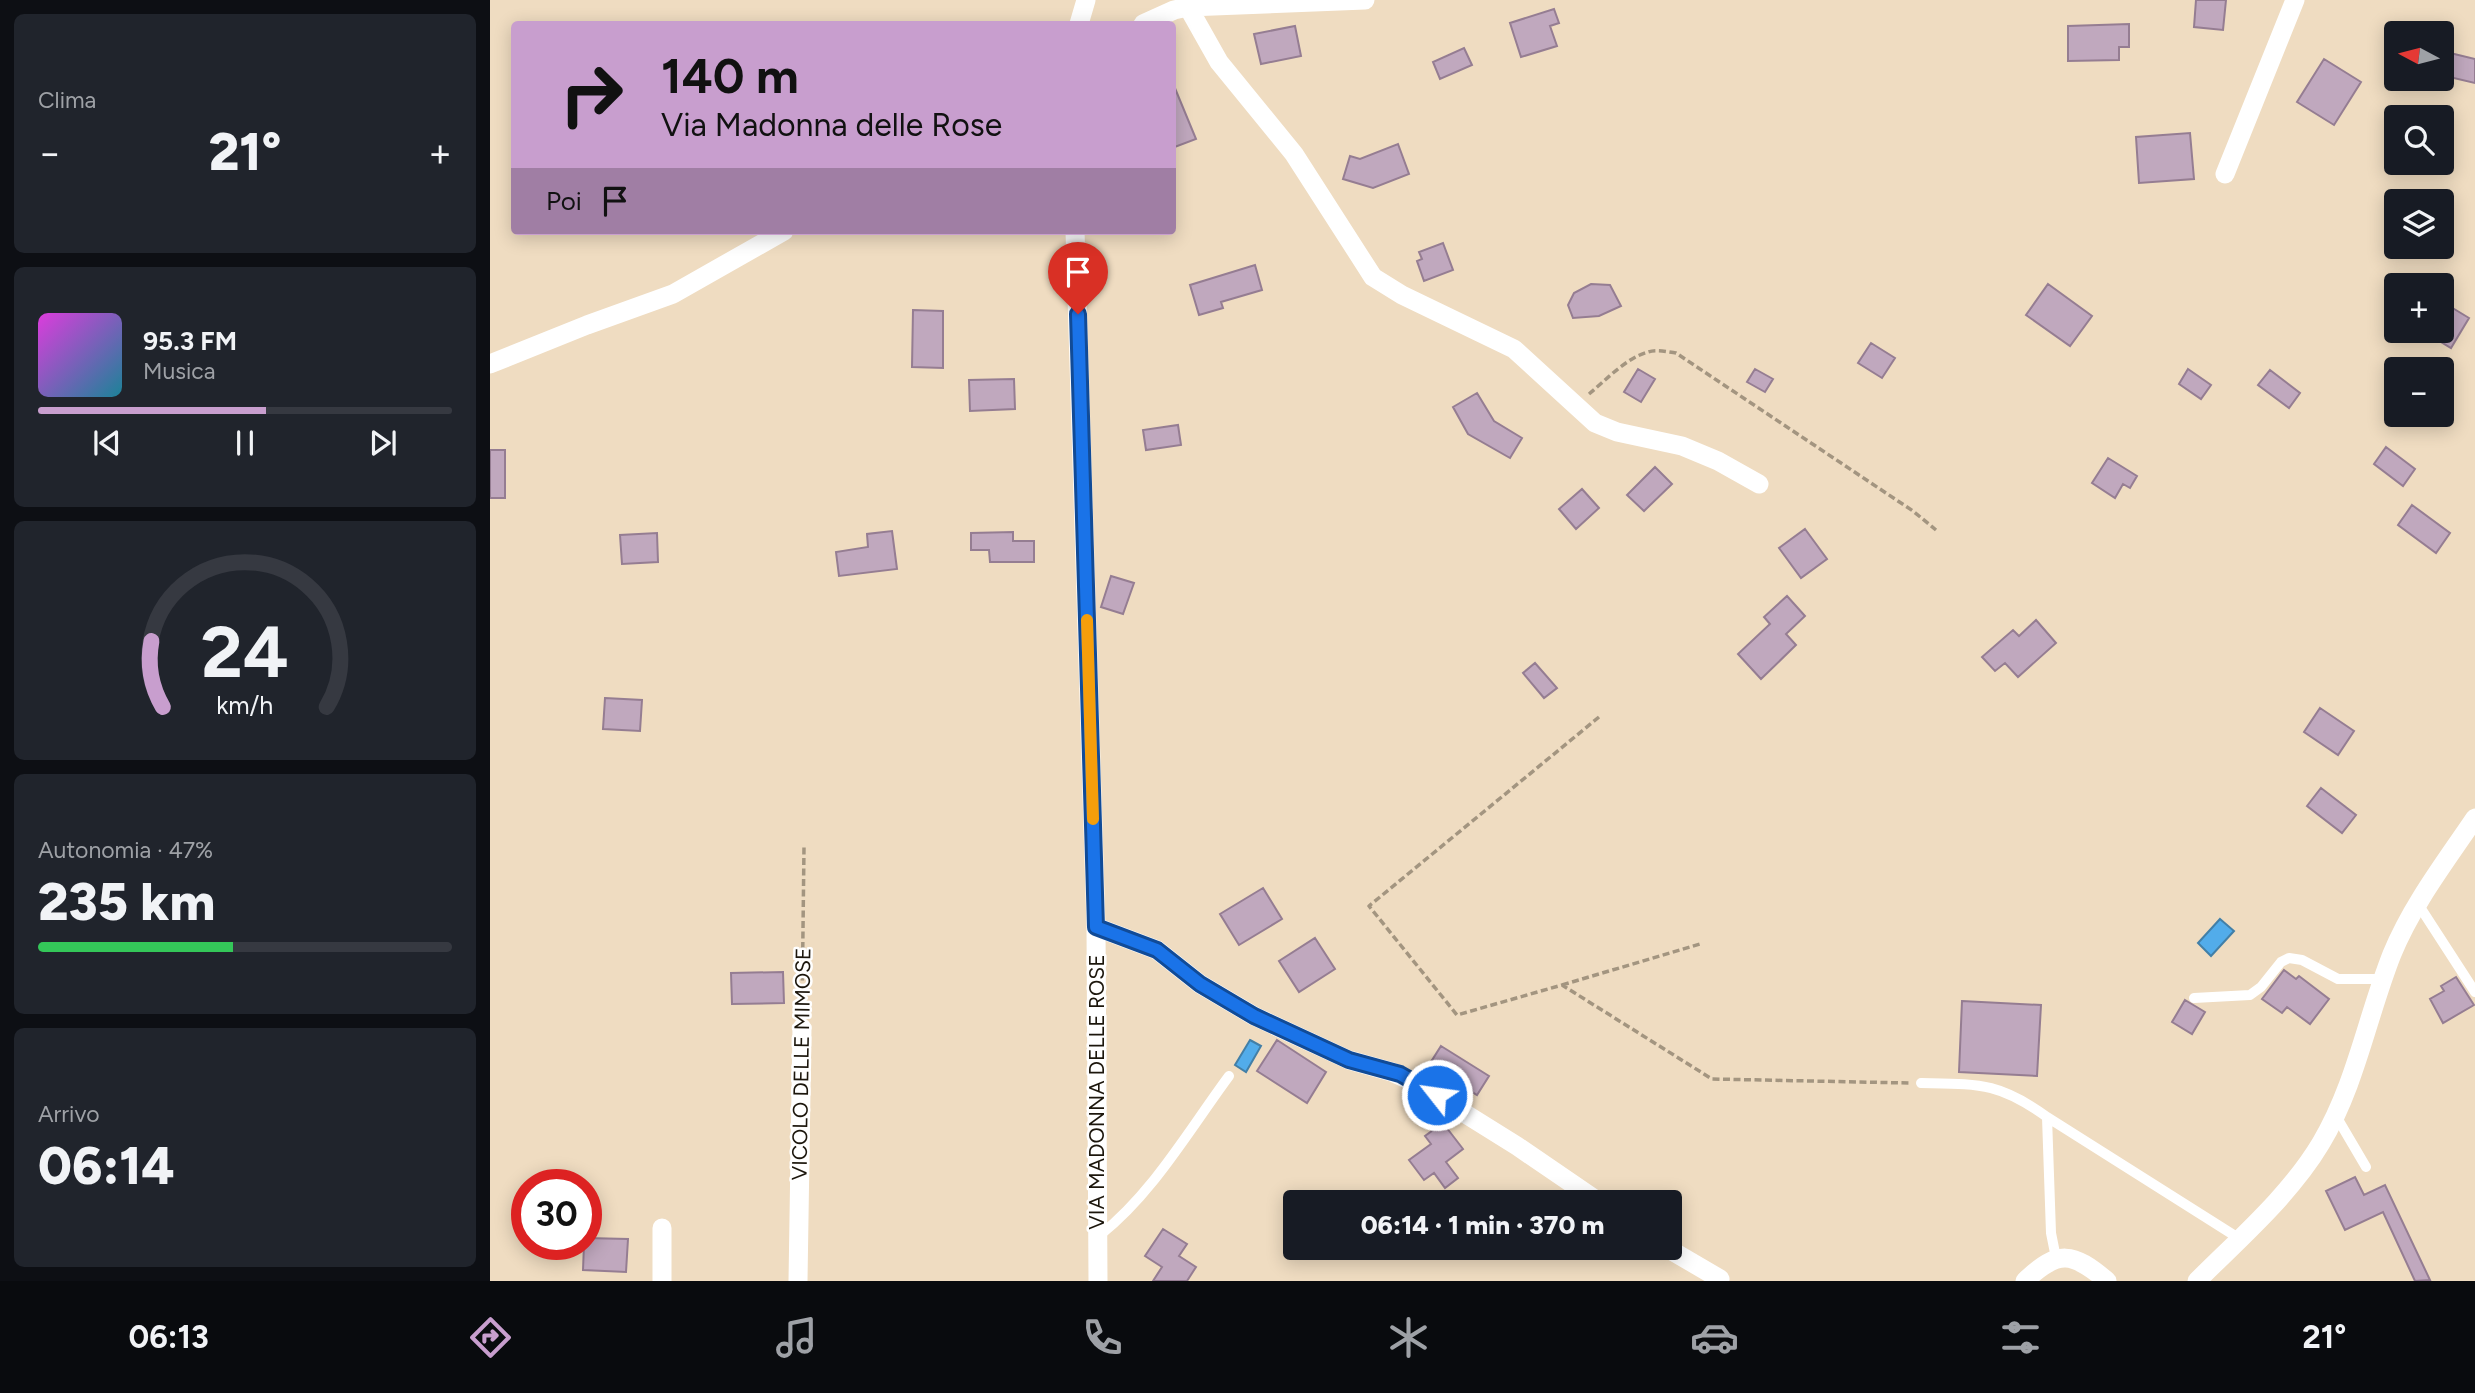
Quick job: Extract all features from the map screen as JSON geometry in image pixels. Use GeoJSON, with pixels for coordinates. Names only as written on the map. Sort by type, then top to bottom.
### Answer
{"type":"FeatureCollection","features":[{"type":"Feature","properties":{"kind":"street"},"geometry":{"type":"LineString","coordinates":[[1080,21],[1086,0]]}},
{"type":"Feature","properties":{"kind":"street"},"geometry":{"type":"LineString","coordinates":[[1149,21],[1177,6],[1365,0]]}},
{"type":"Feature","properties":{"kind":"street"},"geometry":{"type":"LineString","coordinates":[[2225,174],[2294,0]]}},
{"type":"Feature","properties":{"kind":"street"},"geometry":{"type":"LineString","coordinates":[[1177,6],[1294,154],[1373,276],[1402,295],[1514,349],[1595,423],[1617,432],[1682,446],[1718,461],[1759,484]]}},
{"type":"Feature","properties":{"kind":"street"},"geometry":{"type":"LineString","coordinates":[[490,364],[673,294],[776,235]]}},
{"type":"Feature","properties":{"kind":"street","name":"VIA MADONNA DELLE ROSE"},"geometry":{"type":"LineString","coordinates":[[1075,235],[1096,927],[1098,1281]]}},
{"type":"Feature","properties":{"kind":"street"},"geometry":{"type":"LineString","coordinates":[[2197,1281],[2240,1239],[2302,1170],[2336,1116],[2353,1074],[2393,952],[2418,905],[2475,818]]}},
{"type":"Feature","properties":{"kind":"street"},"geometry":{"type":"LineString","coordinates":[[1096,927],[1157,950],[1200,984],[1254,1016],[1349,1060],[1392,1072],[1416,1083],[1581,1190]]}},
{"type":"Feature","properties":{"kind":"street","name":"VICOLO DELLE MIMOSE"},"geometry":{"type":"LineString","coordinates":[[798,1281],[802,1028]]}},
{"type":"Feature","properties":{"kind":"street"},"geometry":{"type":"LineString","coordinates":[[662,1228],[662,1281]]}},
{"type":"Feature","properties":{"kind":"street"},"geometry":{"type":"LineString","coordinates":[[1682,1257],[1720,1279]]}},
{"type":"Feature","properties":{"kind":"street"},"geometry":{"type":"LineString","coordinates":[[2025,1281],[2056,1258],[2070,1258],[2081,1262],[2107,1281]]}},
{"type":"Feature","properties":{"kind":"lane"},"geometry":{"type":"LineString","coordinates":[[2418,905],[2475,992]]}},
{"type":"Feature","properties":{"kind":"lane"},"geometry":{"type":"LineString","coordinates":[[2194,998],[2250,995],[2261,987],[2281,962],[2289,958],[2302,960],[2338,979],[2383,979]]}},
{"type":"Feature","properties":{"kind":"lane"},"geometry":{"type":"LineString","coordinates":[[1096,1238],[1115,1223],[1145,1190],[1228,1076]]}},
{"type":"Feature","properties":{"kind":"lane"},"geometry":{"type":"LineString","coordinates":[[1921,1083],[1997,1088],[2025,1101],[2240,1239]]}},
{"type":"Feature","properties":{"kind":"lane"},"geometry":{"type":"LineString","coordinates":[[2336,1116],[2366,1167]]}},
{"type":"Feature","properties":{"kind":"lane"},"geometry":{"type":"LineString","coordinates":[[2047,1117],[2051,1233],[2056,1258]]}},
{"type":"Feature","properties":{"kind":"path"},"geometry":{"type":"LineString","coordinates":[[1574,406],[1628,363],[1647,352],[1676,353],[1891,496],[1936,530]]}},
{"type":"Feature","properties":{"kind":"path"},"geometry":{"type":"LineString","coordinates":[[1599,717],[1369,906],[1457,1015],[1700,944]]}},
{"type":"Feature","properties":{"kind":"path","name":"VICOLO DELLE MIMOSE"},"geometry":{"type":"LineString","coordinates":[[802,1028],[804,846]]}},
{"type":"Feature","properties":{"kind":"path"},"geometry":{"type":"LineString","coordinates":[[1562,985],[1712,1079],[1921,1083]]}},
{"type":"Feature","properties":{"kind":"water"},"geometry":{"type":"Polygon","coordinates":[[[2220,919],[2234,931],[2211,956],[2198,943],[2220,919]]]}},
{"type":"Feature","properties":{"kind":"water"},"geometry":{"type":"Polygon","coordinates":[[[1250,1040],[1261,1046],[1246,1072],[1235,1065],[1250,1040]]]}},
{"type":"Feature","properties":{"kind":"building"},"geometry":{"type":"Polygon","coordinates":[[[2196,0],[2226,0],[2223,30],[2194,27],[2196,0]]]}},
{"type":"Feature","properties":{"kind":"building"},"geometry":{"type":"Polygon","coordinates":[[[1554,9],[1559,23],[1550,26],[1557,46],[1521,57],[1510,23],[1554,9]]]}},
{"type":"Feature","properties":{"kind":"building"},"geometry":{"type":"Polygon","coordinates":[[[2129,24],[2129,47],[2119,47],[2119,60],[2068,61],[2068,26],[2129,24]]]}},
{"type":"Feature","properties":{"kind":"building"},"geometry":{"type":"Polygon","coordinates":[[[1295,26],[1301,56],[1261,64],[1254,34],[1295,26]]]}},
{"type":"Feature","properties":{"kind":"building"},"geometry":{"type":"Polygon","coordinates":[[[1464,48],[1472,65],[1440,79],[1433,62],[1464,48]]]}},
{"type":"Feature","properties":{"kind":"building"},"geometry":{"type":"Polygon","coordinates":[[[2454,54],[2475,59],[2475,83],[2454,78],[2454,54]]]}},
{"type":"Feature","properties":{"kind":"building"},"geometry":{"type":"Polygon","coordinates":[[[2324,59],[2361,82],[2334,125],[2297,102],[2324,59]]]}},
{"type":"Feature","properties":{"kind":"building"},"geometry":{"type":"Polygon","coordinates":[[[1176,91],[1196,139],[1176,146],[1176,91]]]}},
{"type":"Feature","properties":{"kind":"building"},"geometry":{"type":"Polygon","coordinates":[[[2190,133],[2194,179],[2139,183],[2136,137],[2190,133]]]}},
{"type":"Feature","properties":{"kind":"building"},"geometry":{"type":"Polygon","coordinates":[[[1398,144],[1409,174],[1373,188],[1343,179],[1350,156],[1360,159],[1398,144]]]}},
{"type":"Feature","properties":{"kind":"building"},"geometry":{"type":"Polygon","coordinates":[[[1443,243],[1453,270],[1424,281],[1417,261],[1422,259],[1419,252],[1443,243]]]}},
{"type":"Feature","properties":{"kind":"building"},"geometry":{"type":"Polygon","coordinates":[[[1255,265],[1262,290],[1221,302],[1223,308],[1199,315],[1190,285],[1255,265]]]}},
{"type":"Feature","properties":{"kind":"building"},"geometry":{"type":"Polygon","coordinates":[[[1591,284],[1610,285],[1621,306],[1599,316],[1573,318],[1568,305],[1574,293],[1591,284]]]}},
{"type":"Feature","properties":{"kind":"building"},"geometry":{"type":"Polygon","coordinates":[[[2048,284],[2092,316],[2070,346],[2026,315],[2048,284]]]}},
{"type":"Feature","properties":{"kind":"building"},"geometry":{"type":"Polygon","coordinates":[[[2454,309],[2469,318],[2454,343],[2454,309]]]}},
{"type":"Feature","properties":{"kind":"building"},"geometry":{"type":"Polygon","coordinates":[[[913,310],[943,311],[943,368],[912,367],[913,310]]]}},
{"type":"Feature","properties":{"kind":"building"},"geometry":{"type":"Polygon","coordinates":[[[1871,343],[1895,358],[1882,378],[1858,363],[1871,343]]]}},
{"type":"Feature","properties":{"kind":"building"},"geometry":{"type":"Polygon","coordinates":[[[1638,369],[1655,379],[1641,402],[1624,392],[1638,369]]]}},
{"type":"Feature","properties":{"kind":"building"},"geometry":{"type":"Polygon","coordinates":[[[1755,369],[1773,379],[1765,392],[1747,382],[1755,369]]]}},
{"type":"Feature","properties":{"kind":"building"},"geometry":{"type":"Polygon","coordinates":[[[2188,369],[2211,385],[2201,399],[2179,384],[2188,369]]]}},
{"type":"Feature","properties":{"kind":"building"},"geometry":{"type":"Polygon","coordinates":[[[2270,370],[2300,393],[2289,408],[2258,385],[2270,370]]]}},
{"type":"Feature","properties":{"kind":"building"},"geometry":{"type":"Polygon","coordinates":[[[1014,379],[1015,409],[970,411],[969,380],[1014,379]]]}},
{"type":"Feature","properties":{"kind":"building"},"geometry":{"type":"Polygon","coordinates":[[[1477,393],[1494,421],[1522,438],[1510,458],[1468,434],[1453,407],[1477,393]]]}},
{"type":"Feature","properties":{"kind":"building"},"geometry":{"type":"Polygon","coordinates":[[[1178,425],[1181,445],[1146,450],[1143,430],[1178,425]]]}},
{"type":"Feature","properties":{"kind":"building"},"geometry":{"type":"Polygon","coordinates":[[[2386,447],[2415,469],[2403,486],[2374,464],[2386,447]]]}},
{"type":"Feature","properties":{"kind":"building"},"geometry":{"type":"Polygon","coordinates":[[[490,450],[505,450],[505,498],[490,498],[490,450]]]}},
{"type":"Feature","properties":{"kind":"building"},"geometry":{"type":"Polygon","coordinates":[[[2108,458],[2137,476],[2130,488],[2123,484],[2115,498],[2092,483],[2108,458]]]}},
{"type":"Feature","properties":{"kind":"building"},"geometry":{"type":"Polygon","coordinates":[[[1655,467],[1672,484],[1644,511],[1627,495],[1655,467]]]}},
{"type":"Feature","properties":{"kind":"building"},"geometry":{"type":"Polygon","coordinates":[[[1582,489],[1599,508],[1576,529],[1559,509],[1582,489]]]}},
{"type":"Feature","properties":{"kind":"building"},"geometry":{"type":"Polygon","coordinates":[[[2412,505],[2450,533],[2436,553],[2398,525],[2412,505]]]}},
{"type":"Feature","properties":{"kind":"building"},"geometry":{"type":"Polygon","coordinates":[[[1805,529],[1827,559],[1801,578],[1779,548],[1805,529]]]}},
{"type":"Feature","properties":{"kind":"building"},"geometry":{"type":"Polygon","coordinates":[[[892,531],[897,569],[839,576],[836,552],[868,547],[867,534],[892,531]]]}},
{"type":"Feature","properties":{"kind":"building"},"geometry":{"type":"Polygon","coordinates":[[[1013,532],[1013,541],[1034,541],[1034,562],[990,562],[989,550],[971,550],[971,533],[1013,532]]]}},
{"type":"Feature","properties":{"kind":"building"},"geometry":{"type":"Polygon","coordinates":[[[657,533],[658,562],[622,564],[620,535],[657,533]]]}},
{"type":"Feature","properties":{"kind":"building"},"geometry":{"type":"Polygon","coordinates":[[[1111,576],[1134,583],[1123,614],[1101,607],[1111,576]]]}},
{"type":"Feature","properties":{"kind":"building"},"geometry":{"type":"Polygon","coordinates":[[[1787,596],[1805,616],[1786,634],[1796,645],[1761,679],[1738,654],[1770,624],[1764,617],[1787,596]]]}},
{"type":"Feature","properties":{"kind":"building"},"geometry":{"type":"Polygon","coordinates":[[[2036,620],[2056,643],[2018,677],[2005,663],[1995,671],[1982,657],[2013,630],[2019,636],[2036,620]]]}},
{"type":"Feature","properties":{"kind":"building"},"geometry":{"type":"Polygon","coordinates":[[[1535,663],[1557,688],[1544,698],[1523,673],[1535,663]]]}},
{"type":"Feature","properties":{"kind":"building"},"geometry":{"type":"Polygon","coordinates":[[[605,698],[642,700],[640,731],[603,729],[605,698]]]}},
{"type":"Feature","properties":{"kind":"building"},"geometry":{"type":"Polygon","coordinates":[[[2320,708],[2354,731],[2338,755],[2304,732],[2320,708]]]}},
{"type":"Feature","properties":{"kind":"building"},"geometry":{"type":"Polygon","coordinates":[[[2321,788],[2356,815],[2342,833],[2307,806],[2321,788]]]}},
{"type":"Feature","properties":{"kind":"building"},"geometry":{"type":"Polygon","coordinates":[[[1263,888],[1282,919],[1239,945],[1220,914],[1263,888]]]}},
{"type":"Feature","properties":{"kind":"building"},"geometry":{"type":"Polygon","coordinates":[[[1315,938],[1335,969],[1299,992],[1279,961],[1315,938]]]}},
{"type":"Feature","properties":{"kind":"building"},"geometry":{"type":"Polygon","coordinates":[[[2284,970],[2296,979],[2299,976],[2329,999],[2310,1024],[2287,1007],[2282,1013],[2262,999],[2284,970]]]}},
{"type":"Feature","properties":{"kind":"building"},"geometry":{"type":"Polygon","coordinates":[[[783,972],[784,1003],[732,1004],[731,973],[783,972]]]}},
{"type":"Feature","properties":{"kind":"building"},"geometry":{"type":"Polygon","coordinates":[[[2456,977],[2474,1005],[2443,1023],[2430,999],[2444,991],[2441,986],[2456,977]]]}},
{"type":"Feature","properties":{"kind":"building"},"geometry":{"type":"Polygon","coordinates":[[[2185,1000],[2205,1012],[2192,1034],[2172,1022],[2185,1000]]]}},
{"type":"Feature","properties":{"kind":"building"},"geometry":{"type":"Polygon","coordinates":[[[1962,1001],[2041,1005],[2037,1076],[1959,1072],[1962,1001]]]}},
{"type":"Feature","properties":{"kind":"building"},"geometry":{"type":"Polygon","coordinates":[[[1277,1040],[1326,1072],[1307,1103],[1257,1071],[1277,1040]]]}},
{"type":"Feature","properties":{"kind":"building"},"geometry":{"type":"Polygon","coordinates":[[[1441,1046],[1489,1076],[1477,1095],[1429,1065],[1441,1046]]]}},
{"type":"Feature","properties":{"kind":"building"},"geometry":{"type":"Polygon","coordinates":[[[1443,1123],[1463,1149],[1446,1162],[1458,1178],[1445,1188],[1434,1173],[1424,1180],[1409,1160],[1431,1144],[1425,1136],[1443,1123]]]}},
{"type":"Feature","properties":{"kind":"building"},"geometry":{"type":"Polygon","coordinates":[[[2355,1177],[2364,1195],[2385,1185],[2430,1280],[2415,1281],[2383,1212],[2345,1230],[2326,1191],[2355,1177]]]}},
{"type":"Feature","properties":{"kind":"building"},"geometry":{"type":"Polygon","coordinates":[[[1163,1229],[1187,1244],[1179,1256],[1196,1267],[1187,1281],[1153,1281],[1162,1267],[1145,1256],[1163,1229]]]}},
{"type":"Feature","properties":{"kind":"building"},"geometry":{"type":"Polygon","coordinates":[[[602,1238],[628,1239],[626,1272],[583,1270],[583,1260],[602,1260],[602,1238]]]}},
{"type":"Feature","properties":{"kind":"slow traffic"},"geometry":{"type":"LineString","coordinates":[[1087,620],[1093,819]]}},
{"type":"Feature","properties":{"kind":"route"},"geometry":{"type":"LineString","coordinates":[[1078,314],[1096,927],[1157,950],[1200,984],[1254,1016],[1349,1060],[1400,1074],[1437,1095]]}}]}
